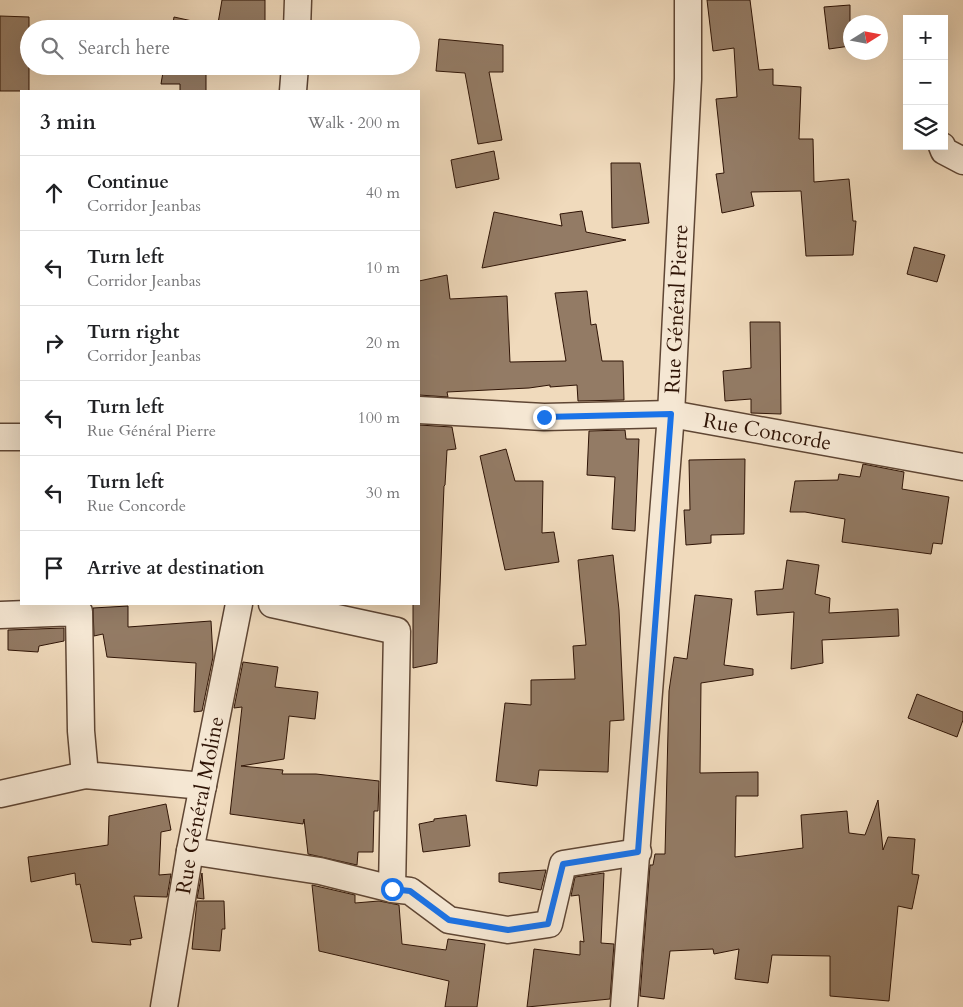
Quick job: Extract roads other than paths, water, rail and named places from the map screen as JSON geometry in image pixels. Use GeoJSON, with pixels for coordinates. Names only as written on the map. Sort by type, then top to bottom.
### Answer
{"type":"FeatureCollection","features":[{"type":"Feature","properties":{"kind":"street"},"geometry":{"type":"LineString","coordinates":[[297,20],[298,0]]}},
{"type":"Feature","properties":{"kind":"street","name":"Rue Général Pierre"},"geometry":{"type":"LineString","coordinates":[[624,1007],[638,852],[671,414],[688,79],[688,0]]}},
{"type":"Feature","properties":{"kind":"street"},"geometry":{"type":"LineString","coordinates":[[293,90],[294,75]]}},
{"type":"Feature","properties":{"kind":"street"},"geometry":{"type":"LineString","coordinates":[[944,150],[963,161]]}},
{"type":"Feature","properties":{"kind":"street","name":"Rue Concorde"},"geometry":{"type":"LineString","coordinates":[[420,410],[544,417],[671,414],[963,467]]}},
{"type":"Feature","properties":{"kind":"street"},"geometry":{"type":"LineString","coordinates":[[0,437],[20,437]]}},
{"type":"Feature","properties":{"kind":"street","name":"Rue Général Moline"},"geometry":{"type":"LineString","coordinates":[[164,1007],[190,851],[239,605]]}},
{"type":"Feature","properties":{"kind":"street"},"geometry":{"type":"LineString","coordinates":[[277,605],[397,631],[392,889]]}},
{"type":"Feature","properties":{"kind":"street"},"geometry":{"type":"LineString","coordinates":[[0,614],[79,612],[85,775]]}},
{"type":"Feature","properties":{"kind":"street"},"geometry":{"type":"LineString","coordinates":[[0,794],[85,775],[203,786]]}},
{"type":"Feature","properties":{"kind":"street"},"geometry":{"type":"LineString","coordinates":[[190,851],[320,871],[392,889],[410,891],[449,920],[508,930],[548,924],[563,864],[638,852]]}}]}
